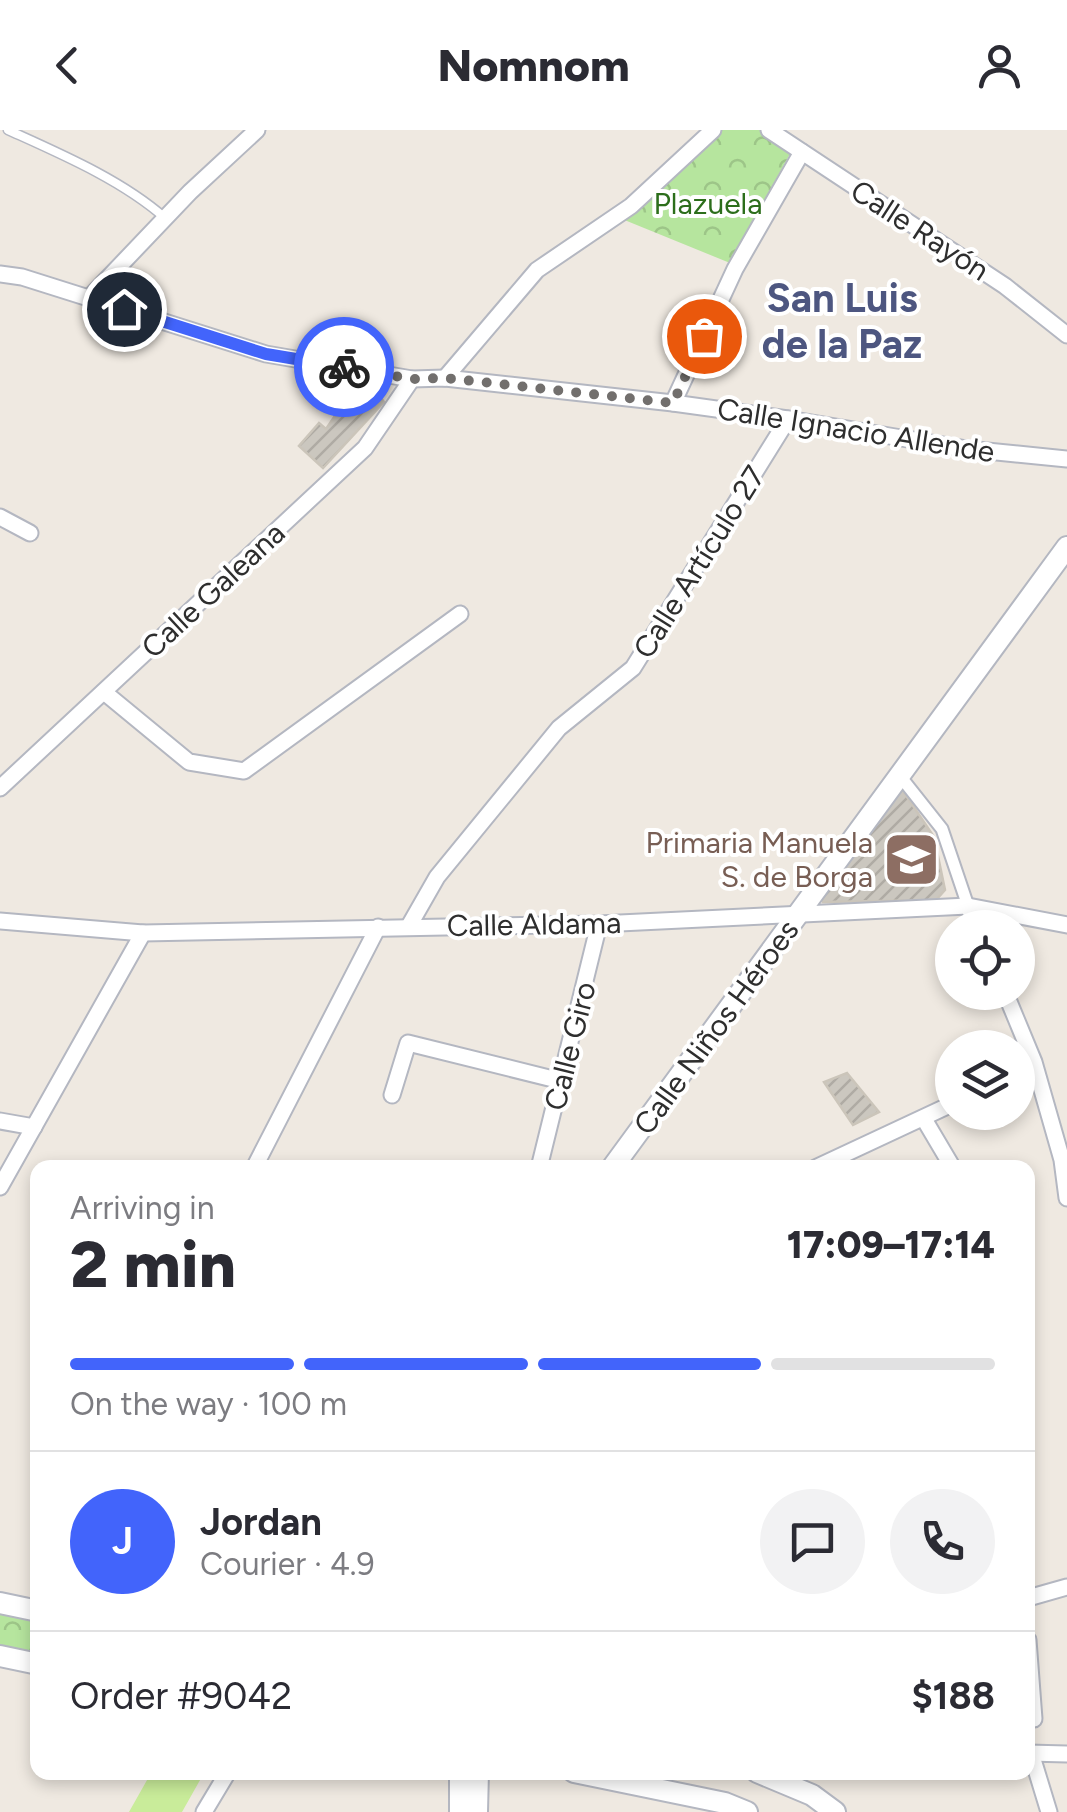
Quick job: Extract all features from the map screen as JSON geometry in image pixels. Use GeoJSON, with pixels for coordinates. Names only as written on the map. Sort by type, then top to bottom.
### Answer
{"type":"FeatureCollection","features":[{"type":"Feature","properties":{"kind":"street"},"geometry":{"type":"LineString","coordinates":[[89,298],[190,192],[257,130]]}},
{"type":"Feature","properties":{"kind":"street"},"geometry":{"type":"LineString","coordinates":[[445,378],[536,270],[631,206],[714,130]]}},
{"type":"Feature","properties":{"kind":"street","name":"Calle Rayón"},"geometry":{"type":"LineString","coordinates":[[769,130],[1005,286],[1067,336]]}},
{"type":"Feature","properties":{"kind":"street"},"geometry":{"type":"LineString","coordinates":[[673,403],[735,269],[802,152]]}},
{"type":"Feature","properties":{"kind":"street","name":"Calle Ignacio Allende"},"geometry":{"type":"LineString","coordinates":[[0,274],[22,277],[266,354],[412,379],[445,378],[673,403],[967,449],[1067,460]]}},
{"type":"Feature","properties":{"kind":"street","name":"Calle Galeana"},"geometry":{"type":"LineString","coordinates":[[0,788],[365,448],[412,379]]}},
{"type":"Feature","properties":{"kind":"street","name":"Calle Artículo 27"},"geometry":{"type":"LineString","coordinates":[[409,926],[437,877],[559,728],[634,668],[788,419]]}},
{"type":"Feature","properties":{"kind":"street"},"geometry":{"type":"LineString","coordinates":[[0,517],[30,532]]}},
{"type":"Feature","properties":{"kind":"street","name":"Calle Niños Héroes"},"geometry":{"type":"LineString","coordinates":[[618,1160],[1067,546]]}},
{"type":"Feature","properties":{"kind":"street"},"geometry":{"type":"LineString","coordinates":[[104,692],[190,762],[244,771],[460,614]]}},
{"type":"Feature","properties":{"kind":"street"},"geometry":{"type":"LineString","coordinates":[[900,776],[942,829],[970,910]]}},
{"type":"Feature","properties":{"kind":"street","name":"Calle Aldama"},"geometry":{"type":"LineString","coordinates":[[0,921],[143,933],[600,924],[968,906],[1067,925]]}},
{"type":"Feature","properties":{"kind":"street","name":"Calle Giro"},"geometry":{"type":"LineString","coordinates":[[541,1160],[600,924]]}},
{"type":"Feature","properties":{"kind":"street"},"geometry":{"type":"LineString","coordinates":[[258,1160],[378,927]]}},
{"type":"Feature","properties":{"kind":"street"},"geometry":{"type":"LineString","coordinates":[[0,1187],[143,933]]}},
{"type":"Feature","properties":{"kind":"street"},"geometry":{"type":"LineString","coordinates":[[392,1095],[408,1043],[561,1081]]}},
{"type":"Feature","properties":{"kind":"street"},"geometry":{"type":"LineString","coordinates":[[1035,1066],[1062,1160],[1067,1198]]}},
{"type":"Feature","properties":{"kind":"street"},"geometry":{"type":"LineString","coordinates":[[832,1160],[935,1113]]}},
{"type":"Feature","properties":{"kind":"street"},"geometry":{"type":"LineString","coordinates":[[924,1119],[948,1160]]}},
{"type":"Feature","properties":{"kind":"street"},"geometry":{"type":"LineString","coordinates":[[0,1121],[34,1126]]}},
{"type":"Feature","properties":{"kind":"street"},"geometry":{"type":"LineString","coordinates":[[1035,1596],[1067,1587]]}},
{"type":"Feature","properties":{"kind":"street"},"geometry":{"type":"LineString","coordinates":[[0,1603],[30,1609]]}},
{"type":"Feature","properties":{"kind":"street"},"geometry":{"type":"LineString","coordinates":[[0,1656],[30,1662]]}},
{"type":"Feature","properties":{"kind":"street"},"geometry":{"type":"LineString","coordinates":[[1035,1753],[1067,1754]]}},
{"type":"Feature","properties":{"kind":"street"},"geometry":{"type":"LineString","coordinates":[[1035,1771],[1049,1812]]}},
{"type":"Feature","properties":{"kind":"street"},"geometry":{"type":"LineString","coordinates":[[204,1812],[223,1780]]}},
{"type":"Feature","properties":{"kind":"street"},"geometry":{"type":"LineString","coordinates":[[460,1780],[460,1812]]}},
{"type":"Feature","properties":{"kind":"street"},"geometry":{"type":"LineString","coordinates":[[477,1812],[478,1780]]}},
{"type":"Feature","properties":{"kind":"street"},"geometry":{"type":"LineString","coordinates":[[613,1780],[726,1803],[746,1812]]}},
{"type":"Feature","properties":{"kind":"street"},"geometry":{"type":"LineString","coordinates":[[775,1780],[812,1795],[835,1812]]}},
{"type":"Feature","properties":{"kind":"lane"},"geometry":{"type":"LineString","coordinates":[[8,130],[145,200],[166,218]]}},
{"type":"Feature","properties":{"kind":"green space","name":"Plazuela"},"geometry":{"type":"Polygon","coordinates":[[[719,130],[762,130],[791,152],[730,263],[622,219],[719,130]]]}},
{"type":"Feature","properties":{"kind":"green space"},"geometry":{"type":"Polygon","coordinates":[[[0,1614],[30,1620],[30,1657],[0,1651],[0,1614]]]}},
{"type":"Feature","properties":{"kind":"green space"},"geometry":{"type":"Polygon","coordinates":[[[147,1780],[200,1780],[182,1812],[129,1812],[147,1780]]]}},
{"type":"Feature","properties":{"kind":"building"},"geometry":{"type":"Polygon","coordinates":[[[356,385],[377,393],[384,402],[323,468],[299,446],[319,423],[326,429],[356,385]]]}},
{"type":"Feature","properties":{"kind":"building"},"geometry":{"type":"Polygon","coordinates":[[[899,785],[934,837],[945,890],[936,900],[823,902],[819,894],[899,785]]]}},
{"type":"Feature","properties":{"kind":"building"},"geometry":{"type":"Polygon","coordinates":[[[847,1073],[879,1112],[853,1125],[824,1082],[847,1073]]]}},
{"type":"Feature","properties":{"kind":"way so far"},"geometry":{"type":"LineString","coordinates":[[344,367],[412,379],[445,378],[673,403],[704,336]]}},
{"type":"Feature","properties":{"kind":"place","name":"Primaria Manuela S. de Borga"},"geometry":{"type":"Point","coordinates":[912,859]}},
{"type":"Feature","properties":{"kind":"district","name":"San Luis de la Paz"},"geometry":{"type":"Point","coordinates":[842,321]}},
{"type":"Feature","properties":{"kind":"route"},"geometry":{"type":"LineString","coordinates":[[124,309],[266,354],[344,367]]}}]}
